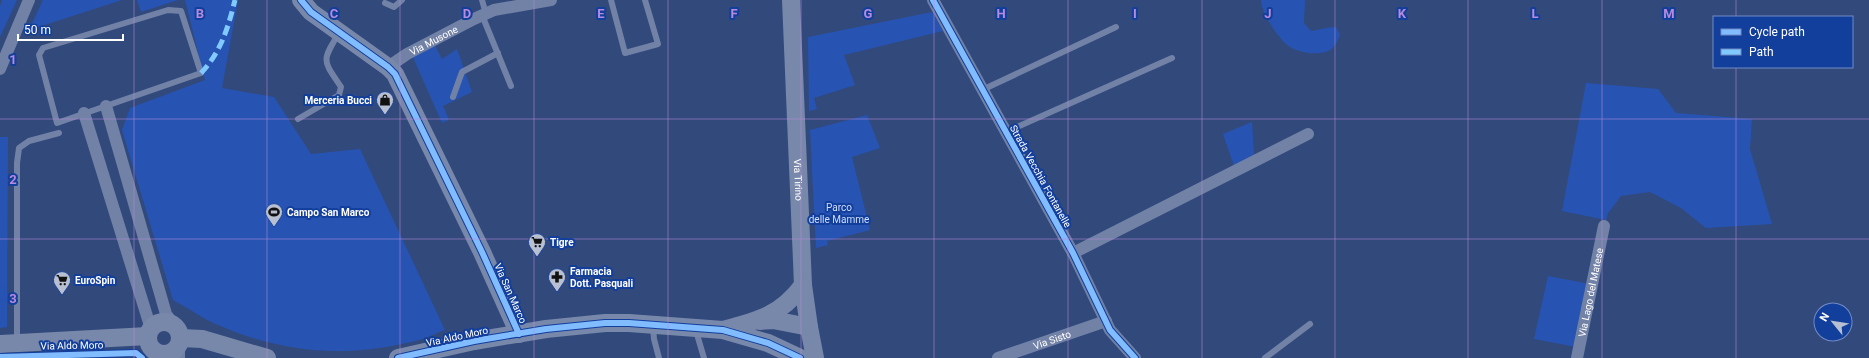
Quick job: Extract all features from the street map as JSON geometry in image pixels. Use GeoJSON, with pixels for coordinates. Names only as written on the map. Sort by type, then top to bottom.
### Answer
{"type":"FeatureCollection","features":[{"type":"Feature","properties":{"kind":"street"},"geometry":{"type":"LineString","coordinates":[[0,68],[29,0]]}},
{"type":"Feature","properties":{"kind":"street","name":"Via San Marco"},"geometry":{"type":"LineString","coordinates":[[301,0],[311,12],[388,67],[403,88],[519,334],[605,323],[723,330],[768,343],[800,358]]}},
{"type":"Feature","properties":{"kind":"street","name":"Via Musone"},"geometry":{"type":"LineString","coordinates":[[388,67],[407,54],[494,10],[524,2],[551,0]]}},
{"type":"Feature","properties":{"kind":"street","name":"Via Tirino"},"geometry":{"type":"LineString","coordinates":[[791,0],[803,285],[815,358]]}},
{"type":"Feature","properties":{"kind":"street","name":"Strada Vecchia Fontanelle"},"geometry":{"type":"LineString","coordinates":[[933,0],[1073,253],[1110,330],[1135,358]]}},
{"type":"Feature","properties":{"kind":"street"},"geometry":{"type":"LineString","coordinates":[[106,106],[166,314],[178,342]]}},
{"type":"Feature","properties":{"kind":"street"},"geometry":{"type":"LineString","coordinates":[[84,113],[150,332],[150,346],[159,356],[167,354],[178,342],[202,339],[262,357]]}},
{"type":"Feature","properties":{"kind":"street"},"geometry":{"type":"LineString","coordinates":[[1073,253],[1308,134]]}},
{"type":"Feature","properties":{"kind":"street","name":"Via Lago del Matese"},"geometry":{"type":"LineString","coordinates":[[1577,358],[1604,226]]}},
{"type":"Feature","properties":{"kind":"street","name":"Via San Marco"},"geometry":{"type":"LineString","coordinates":[[758,321],[784,306],[803,285]]}},
{"type":"Feature","properties":{"kind":"street","name":"Via San Marco"},"geometry":{"type":"LineString","coordinates":[[723,330],[758,321],[773,320],[809,327]]}},
{"type":"Feature","properties":{"kind":"street","name":"Via Sisto"},"geometry":{"type":"LineString","coordinates":[[998,358],[1106,321]]}},
{"type":"Feature","properties":{"kind":"street"},"geometry":{"type":"LineString","coordinates":[[150,332],[154,325],[163,322],[178,342]]}},
{"type":"Feature","properties":{"kind":"street","name":"Via San Marco"},"geometry":{"type":"LineString","coordinates":[[768,343],[785,340],[809,327]]}},
{"type":"Feature","properties":{"kind":"street","name":"Via Aldo Moro"},"geometry":{"type":"LineString","coordinates":[[9,344],[150,332]]}},
{"type":"Feature","properties":{"kind":"street","name":"Via Aldo Moro"},"geometry":{"type":"LineString","coordinates":[[398,358],[430,355],[519,334]]}},
{"type":"Feature","properties":{"kind":"lane"},"geometry":{"type":"LineString","coordinates":[[385,3],[394,7],[402,0]]}},
{"type":"Feature","properties":{"kind":"lane"},"geometry":{"type":"LineString","coordinates":[[482,0],[484,15],[512,86]]}},
{"type":"Feature","properties":{"kind":"lane"},"geometry":{"type":"LineString","coordinates":[[611,0],[625,53],[658,44],[645,0]]}},
{"type":"Feature","properties":{"kind":"lane"},"geometry":{"type":"LineString","coordinates":[[168,10],[181,11],[201,73],[84,113],[57,123],[39,55],[43,48],[168,10]]}},
{"type":"Feature","properties":{"kind":"lane"},"geometry":{"type":"LineString","coordinates":[[982,90],[1116,27]]}},
{"type":"Feature","properties":{"kind":"lane"},"geometry":{"type":"LineString","coordinates":[[298,119],[339,95],[341,88],[326,64],[326,54],[339,32]]}},
{"type":"Feature","properties":{"kind":"lane"},"geometry":{"type":"LineString","coordinates":[[453,97],[462,72],[498,53]]}},
{"type":"Feature","properties":{"kind":"lane"},"geometry":{"type":"LineString","coordinates":[[1005,132],[1172,58]]}},
{"type":"Feature","properties":{"kind":"lane"},"geometry":{"type":"LineString","coordinates":[[9,344],[17,163],[19,148],[29,142],[59,133]]}},
{"type":"Feature","properties":{"kind":"lane"},"geometry":{"type":"LineString","coordinates":[[1265,358],[1310,324]]}},
{"type":"Feature","properties":{"kind":"lane"},"geometry":{"type":"LineString","coordinates":[[653,325],[654,339],[659,358]]}},
{"type":"Feature","properties":{"kind":"lane"},"geometry":{"type":"LineString","coordinates":[[696,329],[704,358]]}},
{"type":"Feature","properties":{"kind":"green space"},"geometry":{"type":"Polygon","coordinates":[[[2,0],[17,0],[0,37],[0,6],[2,0]]]}},
{"type":"Feature","properties":{"kind":"green space"},"geometry":{"type":"Polygon","coordinates":[[[43,0],[122,0],[29,30],[43,0]]]}},
{"type":"Feature","properties":{"kind":"green space"},"geometry":{"type":"Polygon","coordinates":[[[137,0],[178,0],[141,12],[137,0]]]}},
{"type":"Feature","properties":{"kind":"green space","name":"Campo San Marco"},"geometry":{"type":"Polygon","coordinates":[[[185,0],[238,0],[222,88],[274,97],[311,154],[360,149],[445,330],[420,340],[386,347],[337,351],[313,350],[266,342],[242,334],[212,323],[173,300],[122,130],[130,108],[205,80],[185,0]]]}},
{"type":"Feature","properties":{"kind":"green space"},"geometry":{"type":"Polygon","coordinates":[[[1261,0],[1305,0],[1304,23],[1311,31],[1336,27],[1340,35],[1336,43],[1330,50],[1321,53],[1304,52],[1290,47],[1281,39],[1271,26],[1264,12],[1261,0]]]}},
{"type":"Feature","properties":{"kind":"green space"},"geometry":{"type":"Polygon","coordinates":[[[932,12],[943,31],[844,55],[855,85],[814,98],[817,109],[809,111],[808,37],[932,12]]]}},
{"type":"Feature","properties":{"kind":"green space"},"geometry":{"type":"Polygon","coordinates":[[[434,44],[442,59],[457,49],[472,92],[443,106],[449,120],[442,123],[412,55],[434,44]]]}},
{"type":"Feature","properties":{"kind":"green space"},"geometry":{"type":"Polygon","coordinates":[[[1586,83],[1658,89],[1676,113],[1752,119],[1750,149],[1772,224],[1706,228],[1681,208],[1650,192],[1621,196],[1608,213],[1606,220],[1562,211],[1586,83]]]}},
{"type":"Feature","properties":{"kind":"green space","name":"Parco delle Mamme"},"geometry":{"type":"Polygon","coordinates":[[[867,115],[880,148],[852,157],[870,230],[827,241],[828,245],[816,248],[810,130],[867,115]]]}},
{"type":"Feature","properties":{"kind":"green space"},"geometry":{"type":"Polygon","coordinates":[[[1252,122],[1254,155],[1234,166],[1223,134],[1252,122]]]}},
{"type":"Feature","properties":{"kind":"green space"},"geometry":{"type":"Polygon","coordinates":[[[0,137],[8,137],[7,327],[0,328],[0,137]]]}},
{"type":"Feature","properties":{"kind":"green space"},"geometry":{"type":"Polygon","coordinates":[[[1548,276],[1590,284],[1576,347],[1534,339],[1548,276]]]}},
{"type":"Feature","properties":{"kind":"marked path"},"geometry":{"type":"LineString","coordinates":[[201,73],[214,57],[219,48],[230,20],[235,0]]}},
{"type":"Feature","properties":{"kind":"cycle path"},"geometry":{"type":"LineString","coordinates":[[301,0],[311,12],[388,67],[395,74],[482,252],[519,334]]}},
{"type":"Feature","properties":{"kind":"cycle path"},"geometry":{"type":"LineString","coordinates":[[933,0],[1073,253],[1110,330],[1135,358]]}},
{"type":"Feature","properties":{"kind":"cycle path"},"geometry":{"type":"LineString","coordinates":[[398,358],[474,341],[546,329],[605,323],[629,323],[723,330],[768,343],[800,358]]}},
{"type":"Feature","properties":{"kind":"cycle path"},"geometry":{"type":"LineString","coordinates":[[0,357],[136,353],[142,358]]}},
{"type":"Feature","properties":{"kind":"place","name":"Merceria Bucci"},"geometry":{"type":"Point","coordinates":[385,115]}},
{"type":"Feature","properties":{"kind":"place","name":"Campo San Marco"},"geometry":{"type":"Point","coordinates":[274,227]}},
{"type":"Feature","properties":{"kind":"place","name":"Tigre"},"geometry":{"type":"Point","coordinates":[537,257]}},
{"type":"Feature","properties":{"kind":"place","name":"Farmacia Dott. Pasquali"},"geometry":{"type":"Point","coordinates":[557,292]}},
{"type":"Feature","properties":{"kind":"place","name":"EuroSpin"},"geometry":{"type":"Point","coordinates":[62,295]}}]}
